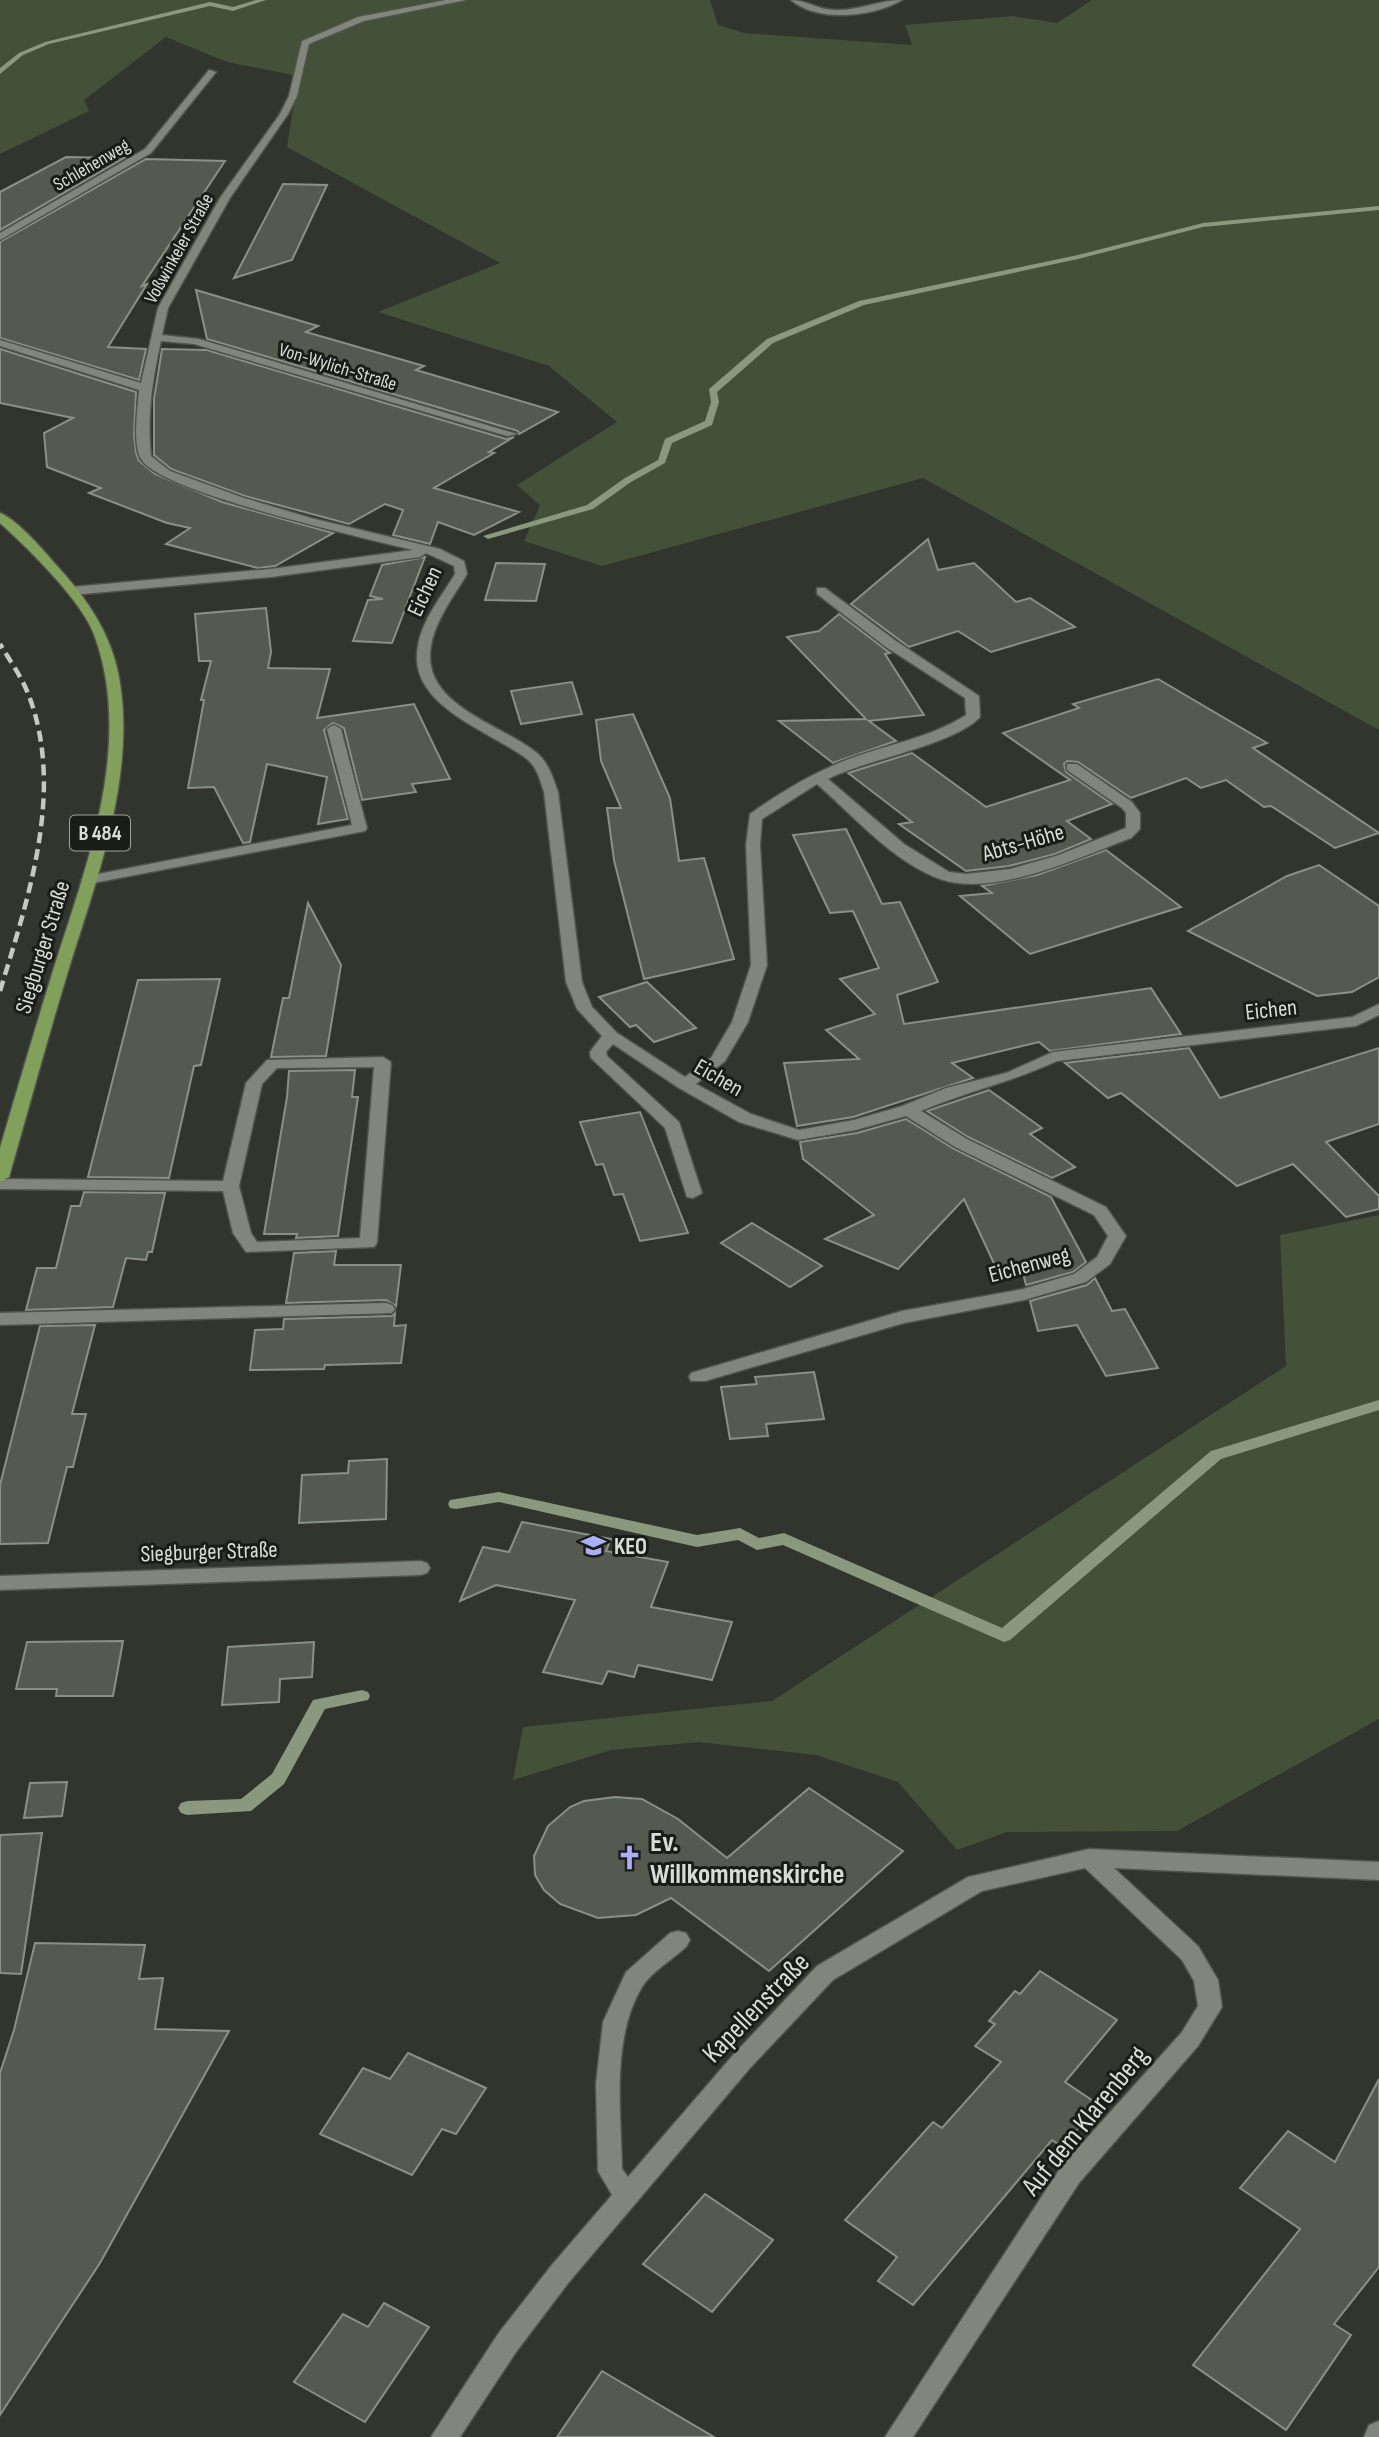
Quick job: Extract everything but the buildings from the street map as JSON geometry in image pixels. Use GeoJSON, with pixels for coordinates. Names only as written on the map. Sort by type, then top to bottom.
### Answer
{"type":"FeatureCollection","features":[{"type":"Feature","properties":{"kind":"main road","name":"Siegburger Straße"},"geometry":{"type":"LineString","coordinates":[[0,517],[38,549],[72,591],[102,636],[113,684],[117,721],[115,762],[102,826],[0,1177]]}},
{"type":"Feature","properties":{"kind":"street","name":"Voßwinkeler Straße"},"geometry":{"type":"LineString","coordinates":[[409,544],[307,521],[240,501],[152,466],[145,457],[142,423],[145,388],[163,308],[174,284],[225,198],[289,105],[299,76],[305,43],[325,31],[346,24],[463,0]]}},
{"type":"Feature","properties":{"kind":"street"},"geometry":{"type":"LineString","coordinates":[[795,0],[814,9],[846,13],[868,10],[898,0]]}},
{"type":"Feature","properties":{"kind":"street","name":"Schlehenweg"},"geometry":{"type":"LineString","coordinates":[[0,237],[149,151],[212,72]]}},
{"type":"Feature","properties":{"kind":"street","name":"Von-Wylich-Straße"},"geometry":{"type":"LineString","coordinates":[[155,337],[195,341],[511,434]]}},
{"type":"Feature","properties":{"kind":"street"},"geometry":{"type":"LineString","coordinates":[[0,344],[145,388]]}},
{"type":"Feature","properties":{"kind":"street","name":"Eichen"},"geometry":{"type":"LineString","coordinates":[[409,544],[436,552],[460,564],[461,574],[424,647],[423,666],[430,684],[442,698],[533,757],[544,771],[551,792],[574,982],[585,1009],[611,1036],[685,1085],[745,1118],[798,1135],[856,1125],[908,1110],[953,1092],[1012,1076],[1053,1057],[1356,1021],[1379,1009]]}},
{"type":"Feature","properties":{"kind":"street","name":"Eichen"},"geometry":{"type":"LineString","coordinates":[[72,591],[250,575],[406,553],[436,552]]}},
{"type":"Feature","properties":{"kind":"street"},"geometry":{"type":"LineString","coordinates":[[685,1085],[717,1061],[740,1022],[759,965],[752,845],[755,817],[786,794],[852,763],[955,730],[973,718],[972,696],[891,644],[821,591]]}},
{"type":"Feature","properties":{"kind":"street"},"geometry":{"type":"LineString","coordinates":[[88,880],[360,828],[334,729]]}},
{"type":"Feature","properties":{"kind":"street","name":"Abts-Höhe"},"geometry":{"type":"LineString","coordinates":[[820,779],[909,855],[946,876],[992,879],[1126,835],[1133,829],[1133,813],[1127,805],[1072,768]]}},
{"type":"Feature","properties":{"kind":"street"},"geometry":{"type":"LineString","coordinates":[[611,1036],[598,1052],[599,1058],[673,1126],[693,1193]]}},
{"type":"Feature","properties":{"kind":"street"},"geometry":{"type":"LineString","coordinates":[[383,1062],[368,1243],[252,1248],[242,1233],[230,1186],[254,1083],[273,1063],[383,1062]]}},
{"type":"Feature","properties":{"kind":"street","name":"Eichenweg"},"geometry":{"type":"LineString","coordinates":[[698,1377],[902,1317],[1024,1294],[1080,1278],[1104,1260],[1117,1236],[1100,1211],[961,1143],[908,1110]]}},
{"type":"Feature","properties":{"kind":"street"},"geometry":{"type":"LineString","coordinates":[[0,1184],[230,1186]]}},
{"type":"Feature","properties":{"kind":"street"},"geometry":{"type":"LineString","coordinates":[[0,1319],[386,1309]]}},
{"type":"Feature","properties":{"kind":"street","name":"Siegburger Straße"},"geometry":{"type":"LineString","coordinates":[[0,1583],[420,1568]]}},
{"type":"Feature","properties":{"kind":"street","name":"Kapellenstraße"},"geometry":{"type":"LineString","coordinates":[[444,2437],[507,2343],[626,2196],[742,2062],[825,1973],[976,1883],[1089,1858],[1379,1871]]}},
{"type":"Feature","properties":{"kind":"street","name":"Auf dem Klarenberg"},"geometry":{"type":"LineString","coordinates":[[898,2437],[1070,2175],[1189,2039],[1210,2007],[1206,1980],[1190,1952],[1089,1858]]}},
{"type":"Feature","properties":{"kind":"street"},"geometry":{"type":"LineString","coordinates":[[626,2196],[610,2171],[608,2084],[615,2022],[634,1979],[678,1940]]}},
{"type":"Feature","properties":{"kind":"green space"},"geometry":{"type":"Polygon","coordinates":[[[0,0],[710,0],[718,25],[744,33],[912,45],[905,25],[1013,16],[1057,23],[1092,0],[1379,0],[1379,730],[923,478],[602,566],[524,541],[540,505],[517,485],[617,422],[549,366],[378,312],[500,263],[287,147],[298,76],[227,62],[166,37],[84,100],[89,111],[0,154],[0,0]]]}},
{"type":"Feature","properties":{"kind":"green space"},"geometry":{"type":"Polygon","coordinates":[[[1379,1215],[1379,1719],[1177,1831],[1007,1832],[957,1850],[898,1782],[816,1755],[699,1742],[611,1750],[513,1780],[523,1727],[772,1701],[1286,1366],[1280,1235],[1379,1215]]]}},
{"type":"Feature","properties":{"kind":"waterway"},"geometry":{"type":"LineString","coordinates":[[0,72],[21,54],[47,43],[210,4],[233,9],[263,0]]}},
{"type":"Feature","properties":{"kind":"waterway"},"geometry":{"type":"LineString","coordinates":[[488,536],[590,507],[628,480],[662,461],[668,441],[709,423],[715,402],[712,391],[770,341],[862,303],[1078,257],[1203,225],[1379,208]]}},
{"type":"Feature","properties":{"kind":"waterway"},"geometry":{"type":"LineString","coordinates":[[456,1504],[499,1497],[697,1541],[740,1534],[757,1544],[784,1539],[1004,1636],[1216,1455],[1379,1405]]}},
{"type":"Feature","properties":{"kind":"waterway"},"geometry":{"type":"LineString","coordinates":[[187,1808],[245,1806],[278,1779],[319,1704],[362,1696]]}},
{"type":"Feature","properties":{"kind":"railway"},"geometry":{"type":"LineString","coordinates":[[0,644],[29,696],[39,732],[44,769],[39,845],[0,991]]}},
{"type":"Feature","properties":{"kind":"place","name":"KEO"},"geometry":{"type":"Point","coordinates":[594,1546]}},
{"type":"Feature","properties":{"kind":"place","name":"Ev. Willkommenskirche"},"geometry":{"type":"Point","coordinates":[630,1857]}}]}
